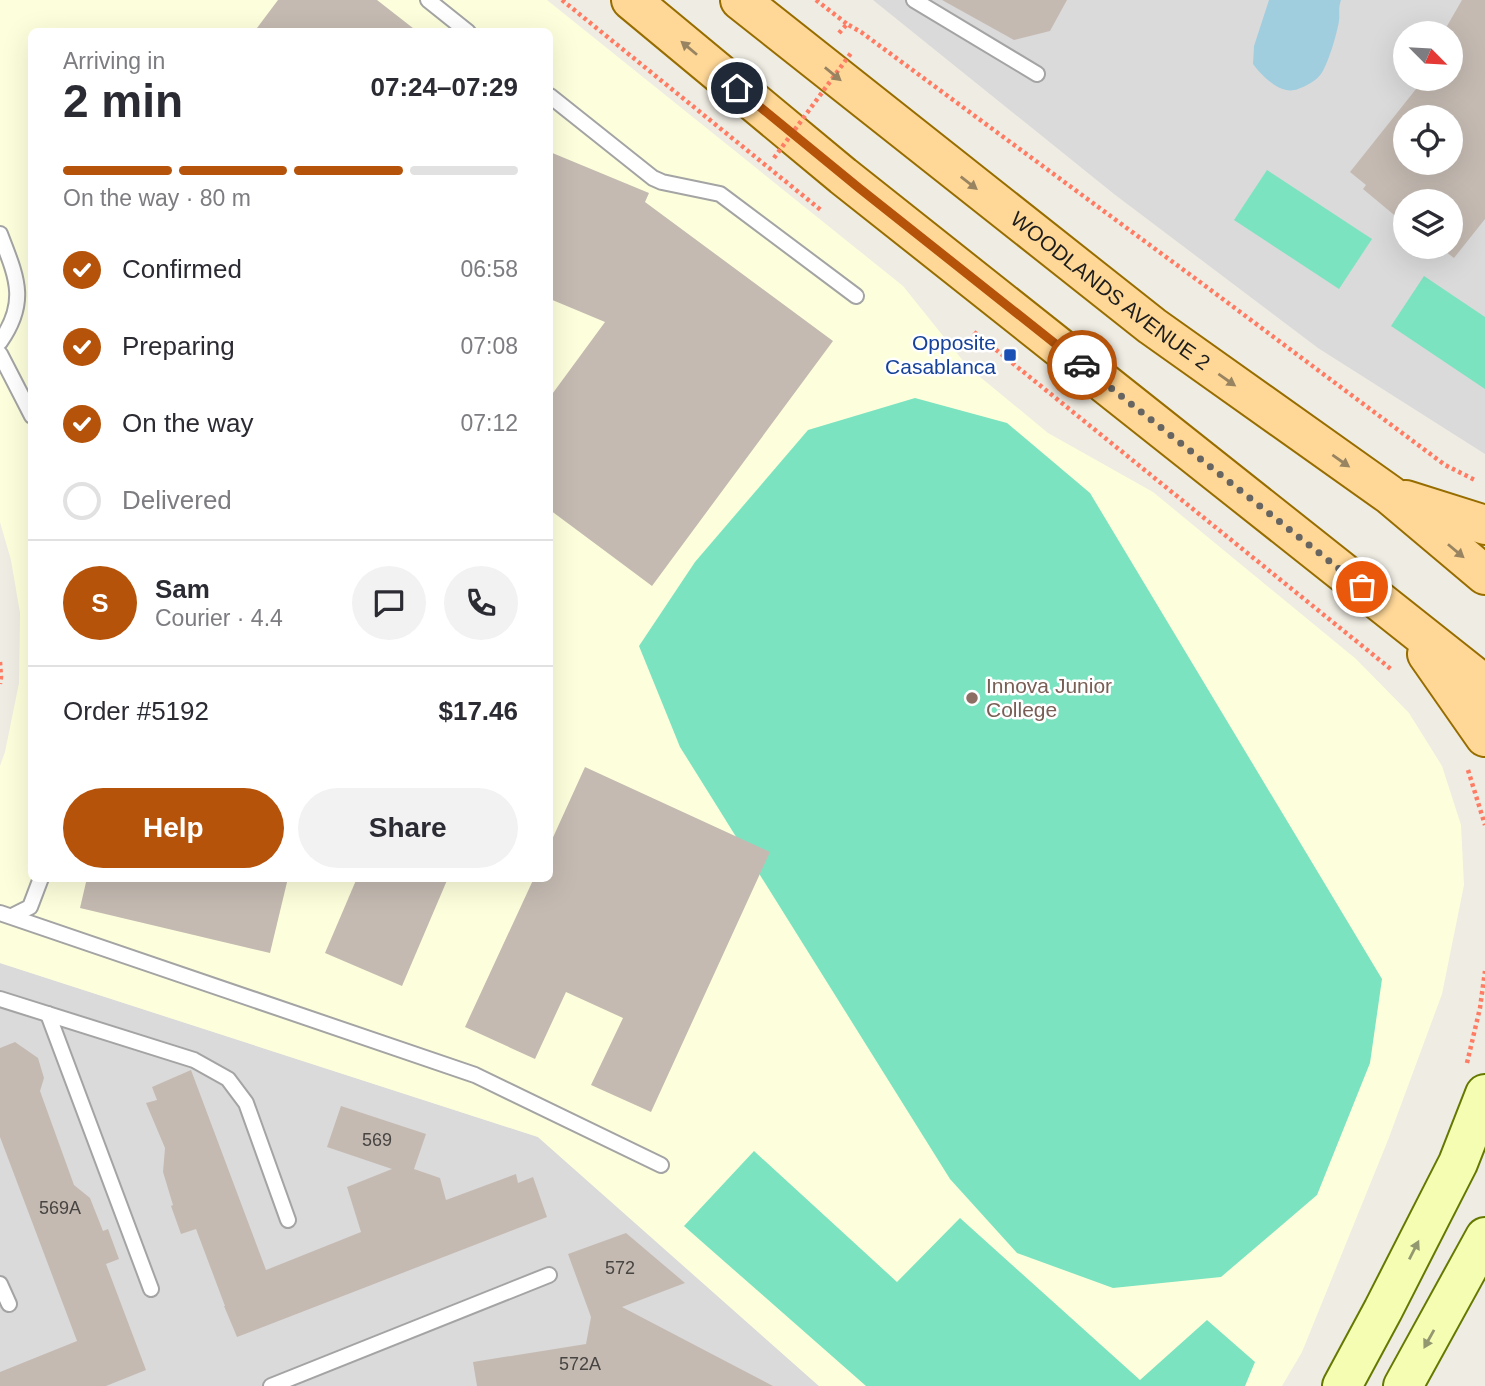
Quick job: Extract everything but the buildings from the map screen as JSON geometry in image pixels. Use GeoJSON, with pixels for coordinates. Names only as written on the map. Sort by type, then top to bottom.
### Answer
{"type":"FeatureCollection","features":[{"type":"Feature","properties":{"kind":"main road"},"geometry":{"type":"LineString","coordinates":[[631,0],[853,184],[1485,685]]}},
{"type":"Feature","properties":{"kind":"main road","name":"WOODLANDS AVENUE 2"},"geometry":{"type":"LineString","coordinates":[[740,0],[1152,326],[1390,495],[1485,575]]}},
{"type":"Feature","properties":{"kind":"main road"},"geometry":{"type":"LineString","coordinates":[[1390,495],[1485,525]]}},
{"type":"Feature","properties":{"kind":"main road"},"geometry":{"type":"LineString","coordinates":[[1404,620],[1474,749]]}},
{"type":"Feature","properties":{"kind":"street"},"geometry":{"type":"LineString","coordinates":[[1342,1386],[1458,1163],[1485,1094]]}},
{"type":"Feature","properties":{"kind":"street"},"geometry":{"type":"LineString","coordinates":[[1403,1386],[1485,1237]]}},
{"type":"Feature","properties":{"kind":"lane"},"geometry":{"type":"LineString","coordinates":[[428,0],[463,28]]}},
{"type":"Feature","properties":{"kind":"lane"},"geometry":{"type":"LineString","coordinates":[[914,0],[1037,74]]}},
{"type":"Feature","properties":{"kind":"lane"},"geometry":{"type":"LineString","coordinates":[[553,98],[653,178],[720,194],[856,296]]}},
{"type":"Feature","properties":{"kind":"lane"},"geometry":{"type":"LineString","coordinates":[[0,234],[18,286],[17,309],[0,342]]}},
{"type":"Feature","properties":{"kind":"lane"},"geometry":{"type":"LineString","coordinates":[[0,354],[28,408]]}},
{"type":"Feature","properties":{"kind":"lane"},"geometry":{"type":"LineString","coordinates":[[6,915],[30,907],[39,882]]}},
{"type":"Feature","properties":{"kind":"lane"},"geometry":{"type":"LineString","coordinates":[[6,915],[475,1076],[661,1165]]}},
{"type":"Feature","properties":{"kind":"lane"},"geometry":{"type":"LineString","coordinates":[[0,999],[194,1060],[228,1079],[246,1103],[288,1220]]}},
{"type":"Feature","properties":{"kind":"lane"},"geometry":{"type":"LineString","coordinates":[[48,1014],[151,1289]]}},
{"type":"Feature","properties":{"kind":"lane"},"geometry":{"type":"LineString","coordinates":[[271,1386],[549,1275]]}},
{"type":"Feature","properties":{"kind":"lane"},"geometry":{"type":"LineString","coordinates":[[0,1284],[9,1304]]}},
{"type":"Feature","properties":{"kind":"path"},"geometry":{"type":"LineString","coordinates":[[562,0],[828,215]]}},
{"type":"Feature","properties":{"kind":"path"},"geometry":{"type":"LineString","coordinates":[[816,0],[1445,465],[1482,484]]}},
{"type":"Feature","properties":{"kind":"path"},"geometry":{"type":"LineString","coordinates":[[836,36],[847,24]]}},
{"type":"Feature","properties":{"kind":"path"},"geometry":{"type":"LineString","coordinates":[[774,158],[851,53]]}},
{"type":"Feature","properties":{"kind":"path"},"geometry":{"type":"LineString","coordinates":[[975,332],[1396,673]]}},
{"type":"Feature","properties":{"kind":"path"},"geometry":{"type":"LineString","coordinates":[[0,662],[0,684]]}},
{"type":"Feature","properties":{"kind":"path"},"geometry":{"type":"LineString","coordinates":[[1474,749],[1469,773],[1485,823]]}},
{"type":"Feature","properties":{"kind":"shaded area","name":"Innova Junior College"},"geometry":{"type":"Polygon","coordinates":[[[0,0],[547,0],[903,286],[968,367],[1048,433],[1153,492],[1356,659],[1409,713],[1442,766],[1461,825],[1464,885],[1442,994],[1388,1140],[1302,1352],[1282,1386],[819,1386],[538,1137],[0,963],[0,766],[19,683],[20,613],[11,560],[0,522],[0,0]]]}},
{"type":"Feature","properties":{"kind":"shaded area"},"geometry":{"type":"Polygon","coordinates":[[[873,0],[1485,0],[1485,454],[1318,348],[1114,194],[873,0]]]}},
{"type":"Feature","properties":{"kind":"shaded area"},"geometry":{"type":"Polygon","coordinates":[[[0,963],[538,1137],[819,1386],[0,1386],[0,963]]]}},
{"type":"Feature","properties":{"kind":"green space"},"geometry":{"type":"Polygon","coordinates":[[[1267,170],[1372,239],[1339,289],[1234,220],[1267,170]]]}},
{"type":"Feature","properties":{"kind":"green space"},"geometry":{"type":"Polygon","coordinates":[[[1424,276],[1485,317],[1485,389],[1391,326],[1424,276]]]}},
{"type":"Feature","properties":{"kind":"green space"},"geometry":{"type":"Polygon","coordinates":[[[915,398],[1007,423],[1090,493],[1382,979],[1370,1063],[1317,1195],[1221,1277],[1113,1288],[1017,1253],[950,1179],[680,747],[639,646],[695,562],[808,430],[915,398]]]}},
{"type":"Feature","properties":{"kind":"green space"},"geometry":{"type":"Polygon","coordinates":[[[754,1151],[897,1282],[960,1218],[1140,1380],[1207,1320],[1255,1362],[1245,1386],[866,1386],[684,1226],[754,1151]]]}},
{"type":"Feature","properties":{"kind":"water"},"geometry":{"type":"Polygon","coordinates":[[[1269,0],[1341,0],[1339,21],[1324,69],[1314,81],[1298,89],[1285,90],[1279,87],[1253,64],[1254,46],[1269,0]]]}},
{"type":"Feature","properties":{"kind":"way so far"},"geometry":{"type":"LineString","coordinates":[[1082,365],[1362,587]]}},
{"type":"Feature","properties":{"kind":"place","name":"Opposite Casablanca"},"geometry":{"type":"Point","coordinates":[1010,355]}},
{"type":"Feature","properties":{"kind":"place","name":"Innova Junior College"},"geometry":{"type":"Point","coordinates":[972,698]}},
{"type":"Feature","properties":{"kind":"route"},"geometry":{"type":"LineString","coordinates":[[737,88],[1082,365]]}}]}
